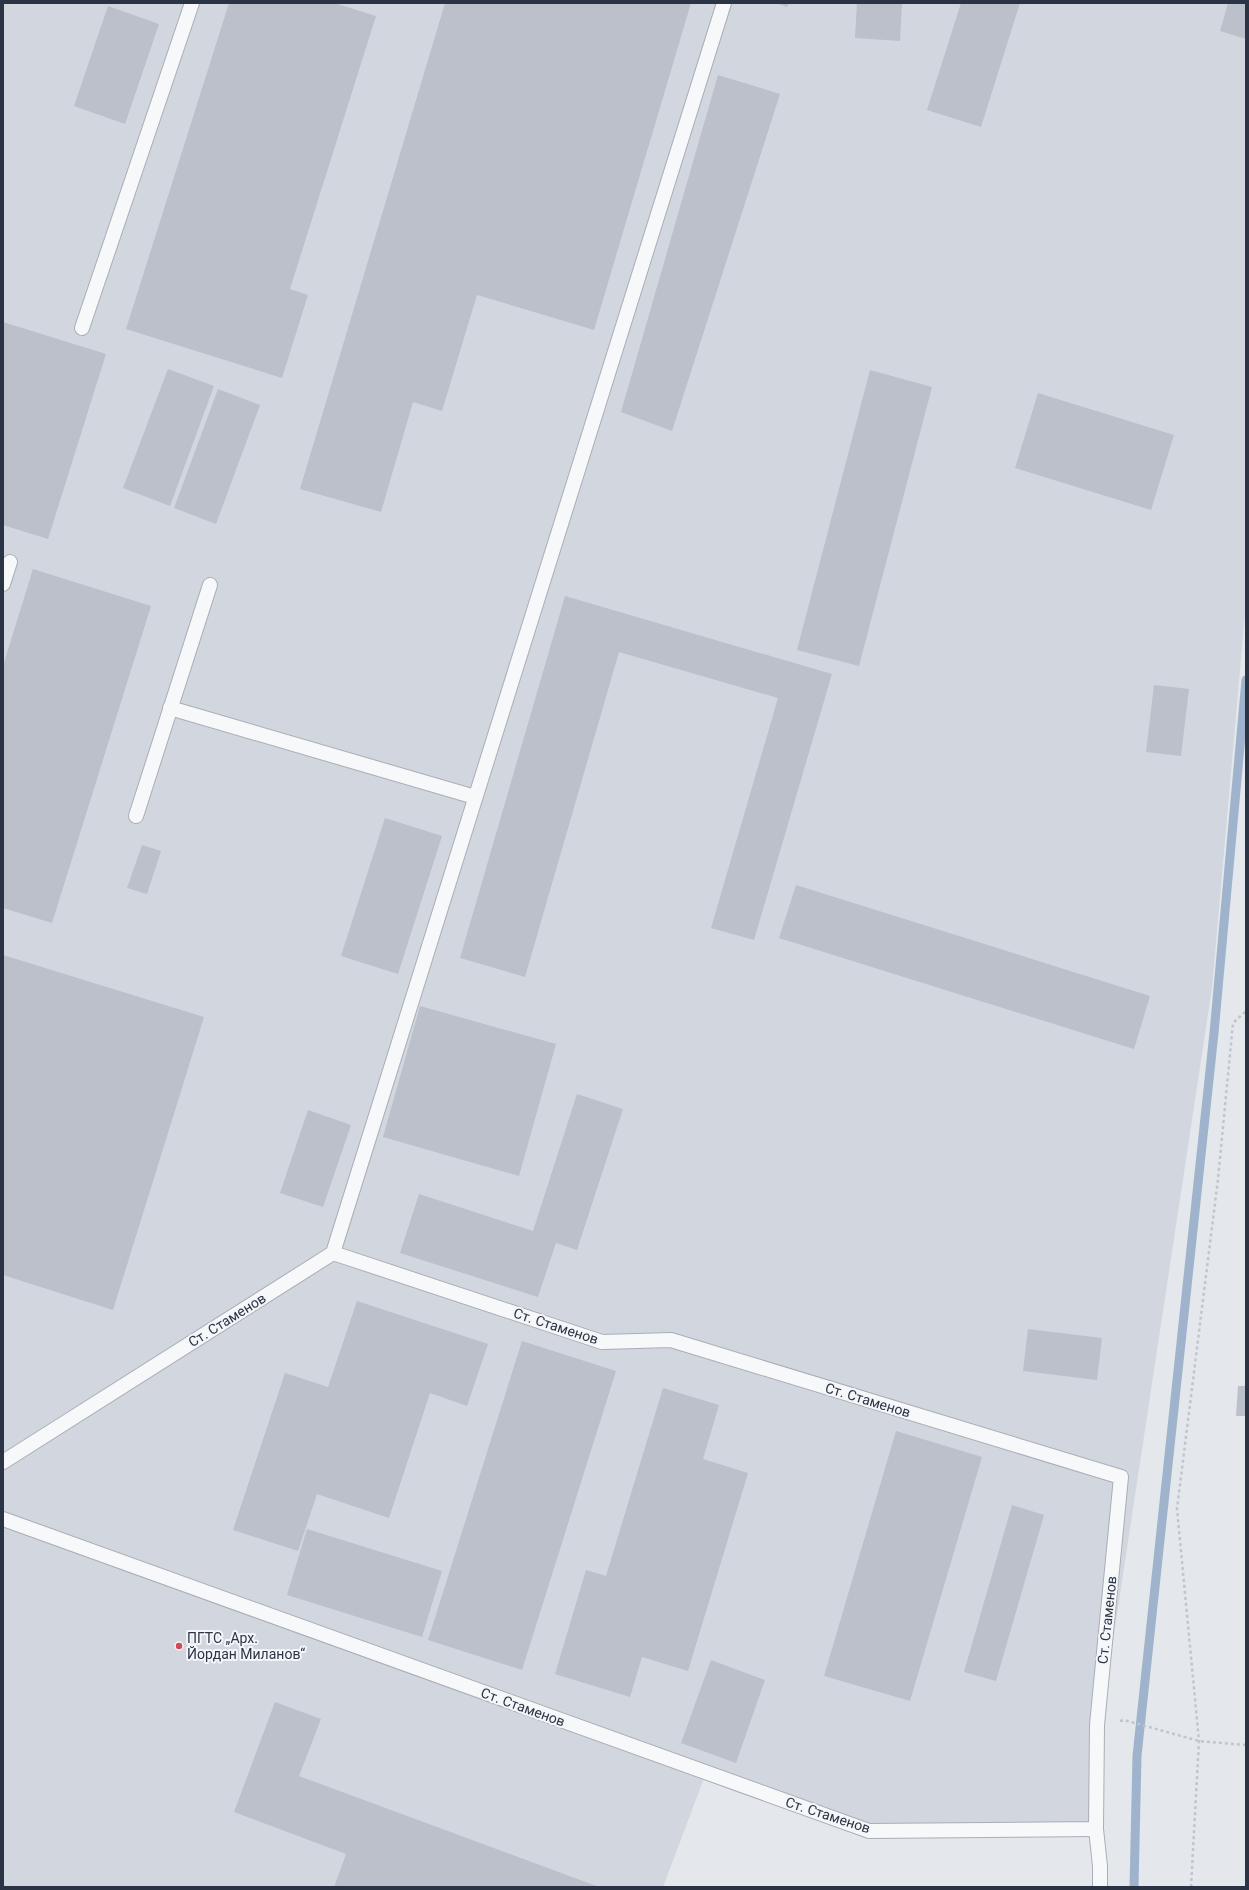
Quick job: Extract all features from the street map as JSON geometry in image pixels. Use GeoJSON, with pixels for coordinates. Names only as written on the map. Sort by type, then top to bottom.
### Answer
{"type":"FeatureCollection","features":[{"type":"Feature","properties":{"kind":"lane"},"geometry":{"type":"LineString","coordinates":[[82,328],[192,3]]}},
{"type":"Feature","properties":{"kind":"lane"},"geometry":{"type":"LineString","coordinates":[[332,1253],[724,3]]}},
{"type":"Feature","properties":{"kind":"lane"},"geometry":{"type":"LineString","coordinates":[[3,584],[10,562]]}},
{"type":"Feature","properties":{"kind":"lane"},"geometry":{"type":"LineString","coordinates":[[136,816],[210,585]]}},
{"type":"Feature","properties":{"kind":"lane"},"geometry":{"type":"LineString","coordinates":[[170,708],[475,797]]}},
{"type":"Feature","properties":{"kind":"lane","name":"Ст. Стаменов"},"geometry":{"type":"LineString","coordinates":[[3,1462],[332,1253],[602,1342],[671,1340],[1121,1477],[1097,1725],[1096,1829],[869,1831],[3,1519]]}},
{"type":"Feature","properties":{"kind":"lane"},"geometry":{"type":"LineString","coordinates":[[1096,1829],[1100,1866],[1100,1887]]}},
{"type":"Feature","properties":{"kind":"path"},"geometry":{"type":"LineString","coordinates":[[1191,1887],[1199,1741],[1177,1509],[1218,1179],[1233,1022],[1246,1011]]}},
{"type":"Feature","properties":{"kind":"path"},"geometry":{"type":"LineString","coordinates":[[1124,1720],[1199,1741],[1246,1745]]}},
{"type":"Feature","properties":{"kind":"shaded area"},"geometry":{"type":"Polygon","coordinates":[[[3,3],[1246,3],[1246,602],[1212,988],[1109,1667],[1097,1725],[1096,1829],[869,1831],[706,1773],[663,1887],[3,1887],[3,3]]]}},
{"type":"Feature","properties":{"kind":"building"},"geometry":{"type":"Polygon","coordinates":[[[229,3],[334,3],[376,16],[290,289],[308,295],[282,378],[126,329],[229,3]]]}},
{"type":"Feature","properties":{"kind":"building"},"geometry":{"type":"Polygon","coordinates":[[[445,3],[691,3],[594,330],[477,295],[442,411],[413,402],[381,512],[300,489],[445,3]]]}},
{"type":"Feature","properties":{"kind":"building"},"geometry":{"type":"Polygon","coordinates":[[[776,3],[789,3],[787,7],[776,3]]]}},
{"type":"Feature","properties":{"kind":"building"},"geometry":{"type":"Polygon","coordinates":[[[857,3],[902,3],[900,41],[855,38],[857,3]]]}},
{"type":"Feature","properties":{"kind":"building"},"geometry":{"type":"Polygon","coordinates":[[[961,3],[1020,3],[981,127],[927,110],[961,3]]]}},
{"type":"Feature","properties":{"kind":"building"},"geometry":{"type":"Polygon","coordinates":[[[1228,3],[1246,3],[1246,39],[1220,31],[1228,3]]]}},
{"type":"Feature","properties":{"kind":"building"},"geometry":{"type":"Polygon","coordinates":[[[108,6],[159,24],[125,124],[74,106],[108,6]]]}},
{"type":"Feature","properties":{"kind":"building"},"geometry":{"type":"Polygon","coordinates":[[[718,75],[780,94],[672,431],[621,412],[718,75]]]}},
{"type":"Feature","properties":{"kind":"building"},"geometry":{"type":"Polygon","coordinates":[[[3,322],[106,354],[48,539],[3,525],[3,322]]]}},
{"type":"Feature","properties":{"kind":"building"},"geometry":{"type":"Polygon","coordinates":[[[168,369],[214,386],[170,506],[123,488],[168,369]]]}},
{"type":"Feature","properties":{"kind":"building"},"geometry":{"type":"Polygon","coordinates":[[[870,370],[932,387],[859,666],[797,650],[870,370]]]}},
{"type":"Feature","properties":{"kind":"building"},"geometry":{"type":"Polygon","coordinates":[[[218,389],[260,405],[216,524],[174,508],[218,389]]]}},
{"type":"Feature","properties":{"kind":"building"},"geometry":{"type":"Polygon","coordinates":[[[1038,393],[1174,435],[1151,510],[1015,468],[1038,393]]]}},
{"type":"Feature","properties":{"kind":"building"},"geometry":{"type":"Polygon","coordinates":[[[33,569],[151,606],[52,923],[3,908],[3,666],[33,569]]]}},
{"type":"Feature","properties":{"kind":"building"},"geometry":{"type":"Polygon","coordinates":[[[565,596],[832,674],[754,940],[711,928],[778,698],[619,652],[525,977],[460,958],[565,596]]]}},
{"type":"Feature","properties":{"kind":"building"},"geometry":{"type":"Polygon","coordinates":[[[1154,685],[1189,689],[1181,756],[1146,752],[1154,685]]]}},
{"type":"Feature","properties":{"kind":"building"},"geometry":{"type":"Polygon","coordinates":[[[385,818],[442,836],[398,974],[341,956],[385,818]]]}},
{"type":"Feature","properties":{"kind":"building"},"geometry":{"type":"Polygon","coordinates":[[[142,845],[161,851],[147,894],[127,888],[142,845]]]}},
{"type":"Feature","properties":{"kind":"building"},"geometry":{"type":"Polygon","coordinates":[[[796,885],[1150,996],[1134,1049],[779,938],[796,885]]]}},
{"type":"Feature","properties":{"kind":"building"},"geometry":{"type":"Polygon","coordinates":[[[3,955],[204,1017],[113,1310],[3,1275],[3,955]]]}},
{"type":"Feature","properties":{"kind":"building"},"geometry":{"type":"Polygon","coordinates":[[[420,1006],[556,1044],[519,1176],[383,1137],[420,1006]]]}},
{"type":"Feature","properties":{"kind":"building"},"geometry":{"type":"Polygon","coordinates":[[[577,1094],[623,1109],[577,1250],[556,1243],[538,1297],[400,1253],[419,1194],[533,1231],[577,1094]]]}},
{"type":"Feature","properties":{"kind":"building"},"geometry":{"type":"Polygon","coordinates":[[[308,1110],[351,1125],[323,1207],[280,1193],[308,1110]]]}},
{"type":"Feature","properties":{"kind":"building"},"geometry":{"type":"Polygon","coordinates":[[[357,1301],[488,1344],[467,1406],[430,1393],[389,1518],[317,1494],[298,1551],[233,1530],[285,1373],[328,1387],[357,1301]]]}},
{"type":"Feature","properties":{"kind":"building"},"geometry":{"type":"Polygon","coordinates":[[[1028,1329],[1102,1338],[1097,1380],[1023,1371],[1028,1329]]]}},
{"type":"Feature","properties":{"kind":"building"},"geometry":{"type":"Polygon","coordinates":[[[522,1341],[616,1371],[522,1670],[428,1640],[522,1341]]]}},
{"type":"Feature","properties":{"kind":"building"},"geometry":{"type":"Polygon","coordinates":[[[1238,1386],[1246,1386],[1246,1416],[1236,1416],[1238,1386]]]}},
{"type":"Feature","properties":{"kind":"building"},"geometry":{"type":"Polygon","coordinates":[[[663,1388],[719,1405],[703,1459],[748,1473],[688,1671],[642,1657],[630,1697],[555,1674],[586,1570],[606,1576],[663,1388]]]}},
{"type":"Feature","properties":{"kind":"building"},"geometry":{"type":"Polygon","coordinates":[[[896,1431],[982,1457],[910,1701],[824,1676],[896,1431]]]}},
{"type":"Feature","properties":{"kind":"building"},"geometry":{"type":"Polygon","coordinates":[[[1012,1505],[1044,1515],[996,1681],[964,1672],[1012,1505]]]}},
{"type":"Feature","properties":{"kind":"building"},"geometry":{"type":"Polygon","coordinates":[[[307,1529],[442,1571],[422,1637],[287,1595],[307,1529]]]}},
{"type":"Feature","properties":{"kind":"building"},"geometry":{"type":"Polygon","coordinates":[[[711,1660],[765,1680],[736,1763],[681,1743],[711,1660]]]}},
{"type":"Feature","properties":{"kind":"building"},"geometry":{"type":"Polygon","coordinates":[[[275,1702],[321,1719],[299,1776],[599,1887],[334,1887],[346,1854],[234,1812],[275,1702]]]}},
{"type":"Feature","properties":{"kind":"waterway"},"geometry":{"type":"LineString","coordinates":[[1134,1887],[1137,1756],[1214,1033],[1246,680]]}},
{"type":"Feature","properties":{"kind":"place","name":"ПГТС „Арх. Йордан Миланов“"},"geometry":{"type":"Point","coordinates":[179,1646]}}]}
